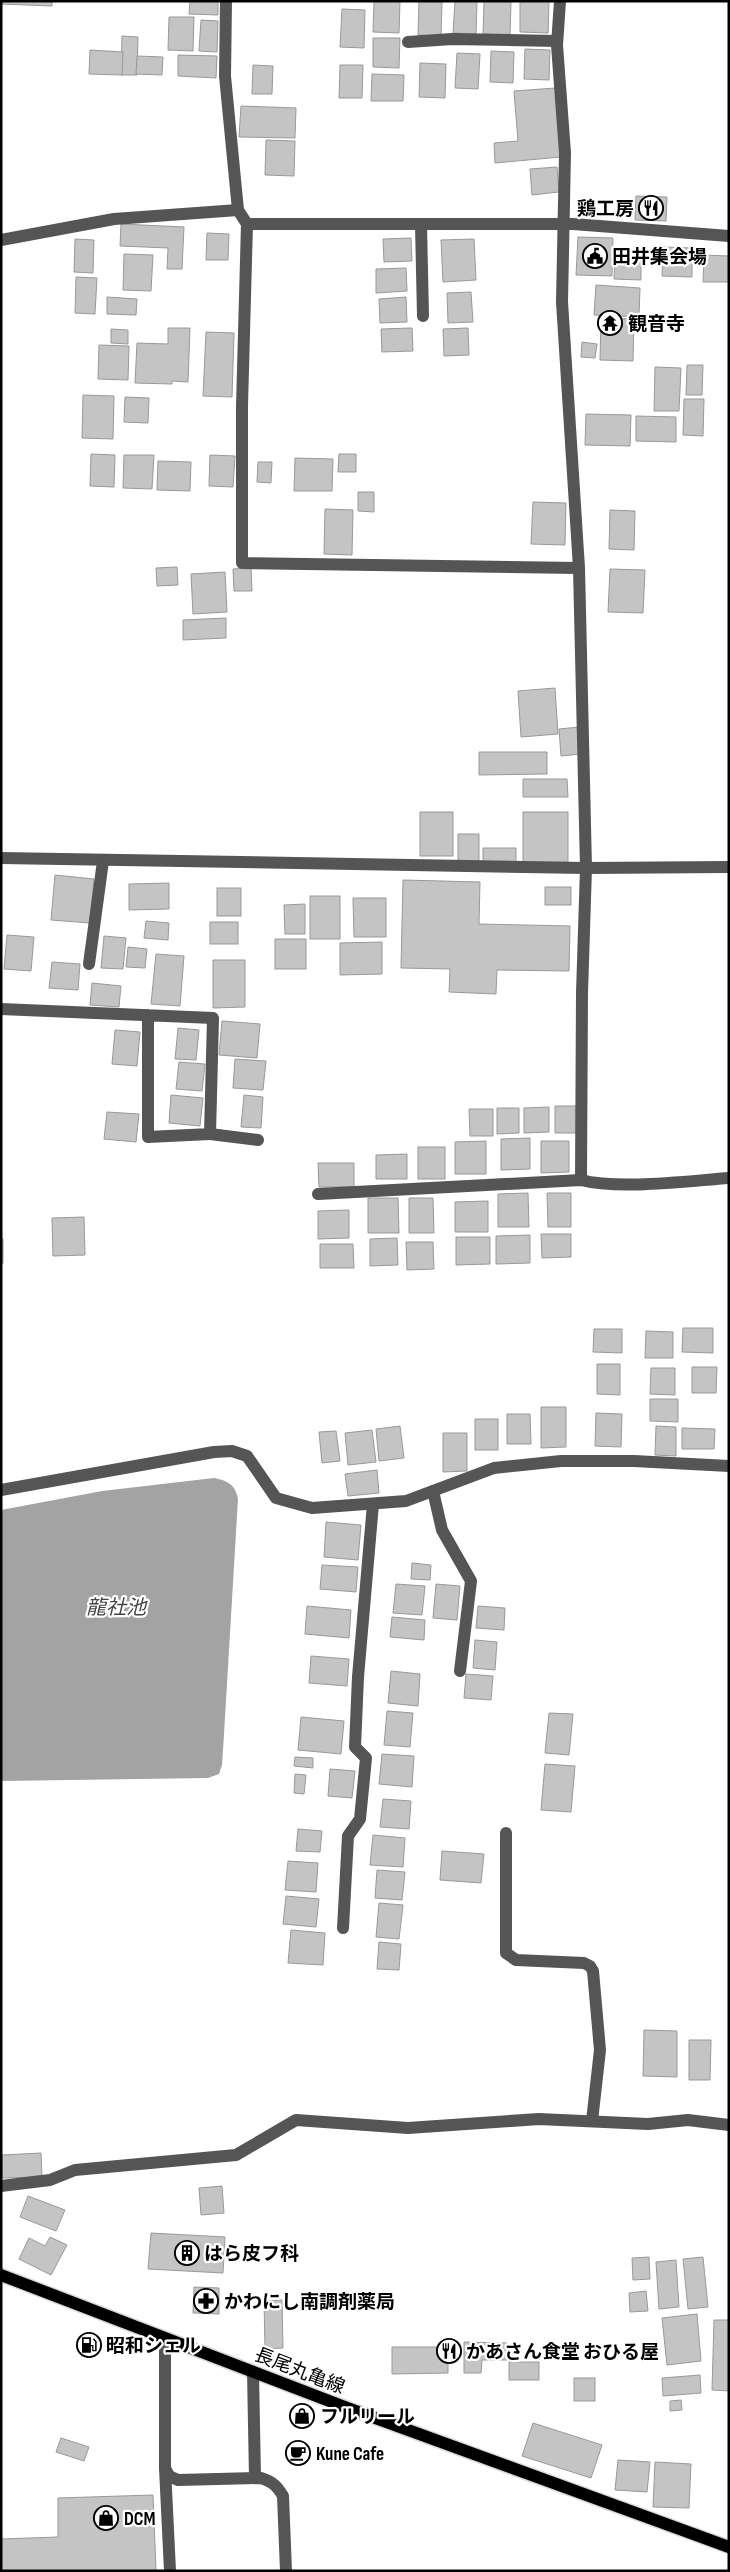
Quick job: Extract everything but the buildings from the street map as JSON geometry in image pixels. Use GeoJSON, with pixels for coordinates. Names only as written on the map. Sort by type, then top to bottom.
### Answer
{"type":"FeatureCollection","features":[{"type":"Feature","properties":{"kind":"main road","name":"長尾丸亀線"},"geometry":{"type":"LineString","coordinates":[[1,2275],[253,2372],[729,2547]]}},
{"type":"Feature","properties":{"kind":"street"},"geometry":{"type":"LineString","coordinates":[[226,1],[225,76],[238,210],[247,224],[242,406],[242,563],[579,568]]}},
{"type":"Feature","properties":{"kind":"street"},"geometry":{"type":"LineString","coordinates":[[560,1],[557,40],[565,153],[562,225],[562,302],[579,568],[586,868],[582,993],[581,1180]]}},
{"type":"Feature","properties":{"kind":"street"},"geometry":{"type":"LineString","coordinates":[[408,42],[452,39],[557,40]]}},
{"type":"Feature","properties":{"kind":"street"},"geometry":{"type":"LineString","coordinates":[[1,240],[114,219],[238,210]]}},
{"type":"Feature","properties":{"kind":"street"},"geometry":{"type":"LineString","coordinates":[[247,224],[573,224],[729,236]]}},
{"type":"Feature","properties":{"kind":"street"},"geometry":{"type":"LineString","coordinates":[[421,225],[422,316]]}},
{"type":"Feature","properties":{"kind":"street"},"geometry":{"type":"LineString","coordinates":[[1,858],[586,868],[729,867]]}},
{"type":"Feature","properties":{"kind":"street"},"geometry":{"type":"LineString","coordinates":[[90,964],[103,860]]}},
{"type":"Feature","properties":{"kind":"street"},"geometry":{"type":"LineString","coordinates":[[1,1009],[213,1018],[210,1134]]}},
{"type":"Feature","properties":{"kind":"street"},"geometry":{"type":"LineString","coordinates":[[148,1016],[148,1137],[210,1134],[258,1140]]}},
{"type":"Feature","properties":{"kind":"street"},"geometry":{"type":"LineString","coordinates":[[318,1194],[581,1180],[593,1184],[729,1178]]}},
{"type":"Feature","properties":{"kind":"street"},"geometry":{"type":"LineString","coordinates":[[1,1490],[214,1452],[232,1451],[247,1456],[276,1498],[312,1508],[406,1501],[494,1468],[578,1459],[729,1466]]}},
{"type":"Feature","properties":{"kind":"street"},"geometry":{"type":"LineString","coordinates":[[433,1491],[442,1530],[471,1581],[460,1671]]}},
{"type":"Feature","properties":{"kind":"street"},"geometry":{"type":"LineString","coordinates":[[343,1928],[348,1836],[360,1819],[366,1758],[355,1746],[358,1677],[373,1504]]}},
{"type":"Feature","properties":{"kind":"street"},"geometry":{"type":"LineString","coordinates":[[506,1833],[506,1953],[516,1960],[584,1963],[590,1966],[593,1971],[600,2050],[592,2121]]}},
{"type":"Feature","properties":{"kind":"street"},"geometry":{"type":"LineString","coordinates":[[1,2186],[50,2180],[75,2170],[236,2155],[296,2120],[408,2128],[539,2118],[648,2124],[688,2120],[729,2125]]}},
{"type":"Feature","properties":{"kind":"street"},"geometry":{"type":"LineString","coordinates":[[165,2339],[165,2468],[170,2571]]}},
{"type":"Feature","properties":{"kind":"street"},"geometry":{"type":"LineString","coordinates":[[253,2372],[255,2478]]}},
{"type":"Feature","properties":{"kind":"street"},"geometry":{"type":"LineString","coordinates":[[165,2468],[169,2476],[178,2480],[255,2478],[271,2482],[278,2487],[283,2496],[286,2571]]}},
{"type":"Feature","properties":{"kind":"water","name":"龍社池"},"geometry":{"type":"Polygon","coordinates":[[[214,1478],[230,1484],[235,1490],[238,1499],[222,1765],[219,1774],[208,1778],[1,1781],[1,1510],[102,1491],[214,1478]]]}},
{"type":"Feature","properties":{"kind":"place","name":"鶏工房"},"geometry":{"type":"Point","coordinates":[651,208]}},
{"type":"Feature","properties":{"kind":"place","name":"田井集会場"},"geometry":{"type":"Point","coordinates":[595,256]}},
{"type":"Feature","properties":{"kind":"place","name":"観音寺"},"geometry":{"type":"Point","coordinates":[610,323]}},
{"type":"Feature","properties":{"kind":"place","name":"はら皮フ科"},"geometry":{"type":"Point","coordinates":[187,2253]}},
{"type":"Feature","properties":{"kind":"place","name":"かわにし南調剤薬局"},"geometry":{"type":"Point","coordinates":[206,2301]}},
{"type":"Feature","properties":{"kind":"place","name":"昭和シェル"},"geometry":{"type":"Point","coordinates":[89,2345]}},
{"type":"Feature","properties":{"kind":"place","name":"かあさん食堂 おひる屋"},"geometry":{"type":"Point","coordinates":[449,2351]}},
{"type":"Feature","properties":{"kind":"place","name":"フルリール"},"geometry":{"type":"Point","coordinates":[302,2416]}},
{"type":"Feature","properties":{"kind":"place","name":"Kune Cafe"},"geometry":{"type":"Point","coordinates":[298,2453]}},
{"type":"Feature","properties":{"kind":"place","name":"DCM"},"geometry":{"type":"Point","coordinates":[106,2518]}}]}
